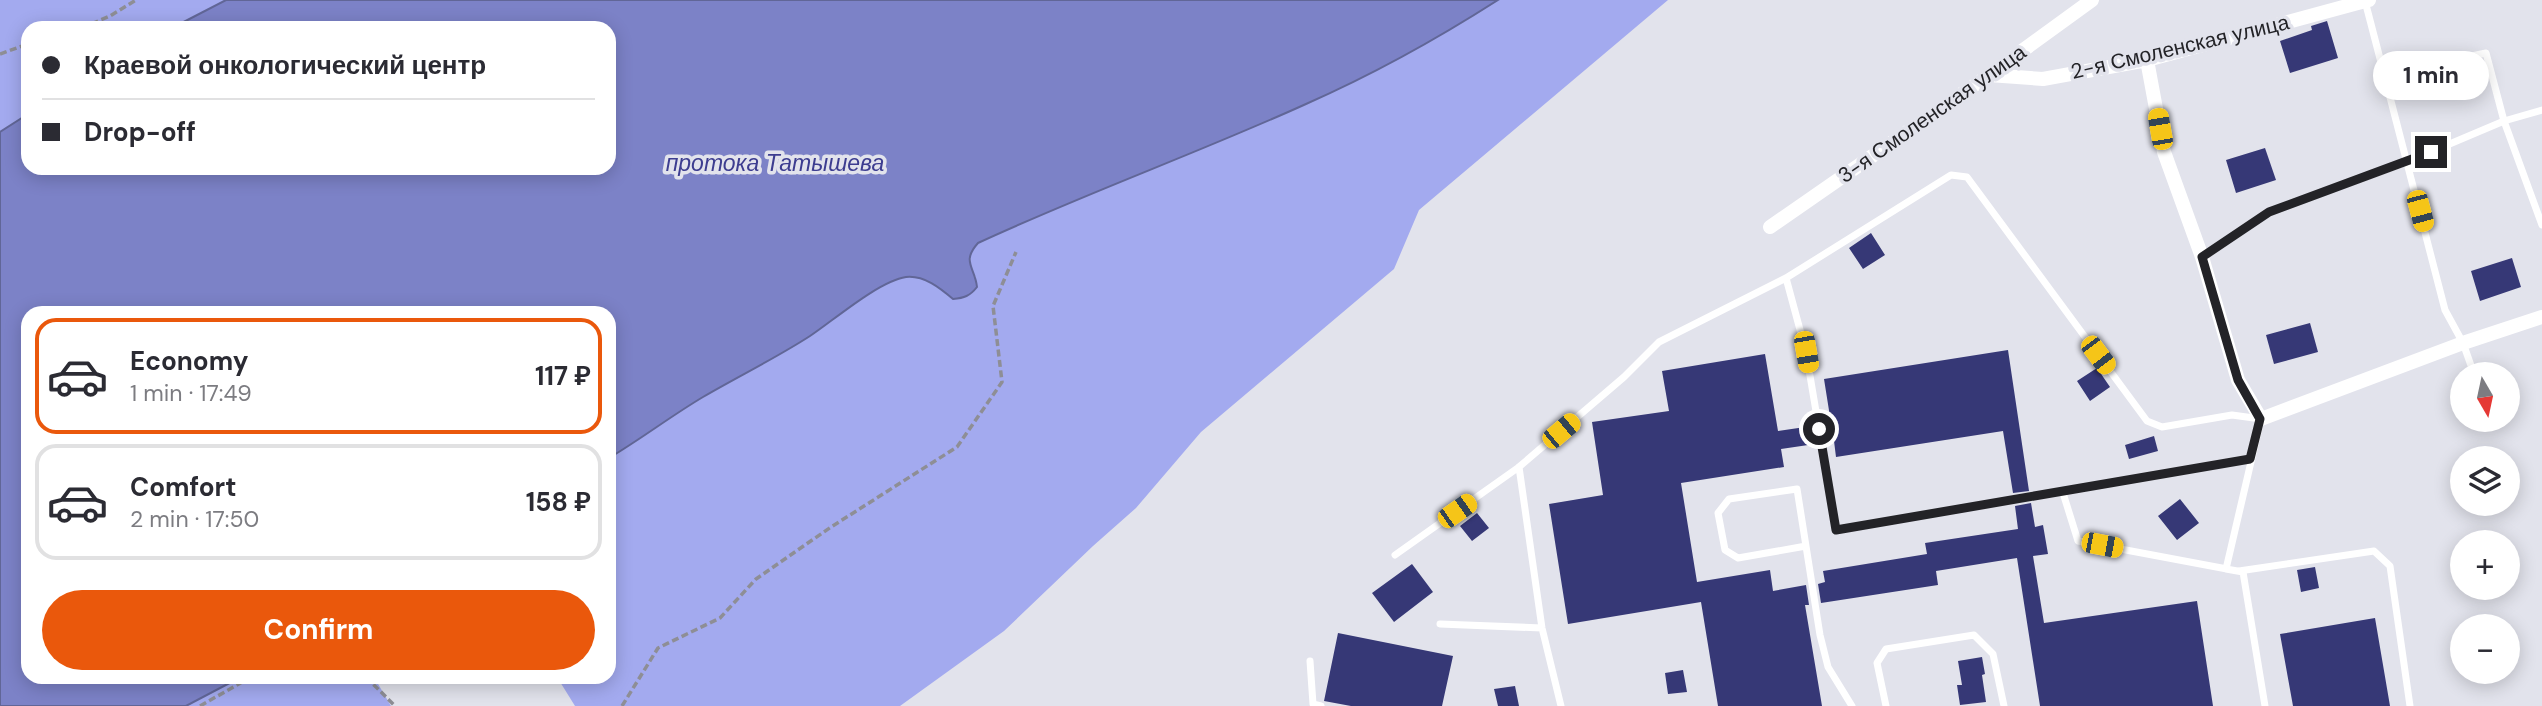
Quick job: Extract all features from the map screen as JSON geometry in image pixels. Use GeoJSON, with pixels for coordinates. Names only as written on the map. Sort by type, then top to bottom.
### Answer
{"type":"FeatureCollection","features":[{"type":"Feature","properties":{"kind":"street","name":"3-я Смоленская улица"},"geometry":{"type":"LineString","coordinates":[[1770,227],[2092,0]]}},
{"type":"Feature","properties":{"kind":"street","name":"2-я Смоленская улица"},"geometry":{"type":"LineString","coordinates":[[1989,75],[2043,79],[2147,60],[2367,1]]}},
{"type":"Feature","properties":{"kind":"street"},"geometry":{"type":"LineString","coordinates":[[2147,60],[2164,152],[2202,257],[2238,380],[2260,419],[2463,343],[2542,317]]}},
{"type":"Feature","properties":{"kind":"lane"},"geometry":{"type":"LineString","coordinates":[[2367,1],[2445,310],[2470,362]]}},
{"type":"Feature","properties":{"kind":"lane"},"geometry":{"type":"LineString","coordinates":[[2384,74],[2486,52],[2504,121],[2542,225]]}},
{"type":"Feature","properties":{"kind":"lane"},"geometry":{"type":"LineString","coordinates":[[2202,257],[2269,212],[2407,162],[2504,121],[2542,110]]}},
{"type":"Feature","properties":{"kind":"lane"},"geometry":{"type":"LineString","coordinates":[[1395,555],[1519,467],[1624,377],[1659,342],[1786,278],[1951,175],[1967,177],[2147,421],[2162,428],[2232,415],[2260,419],[2226,569]]}},
{"type":"Feature","properties":{"kind":"lane"},"geometry":{"type":"LineString","coordinates":[[1786,278],[1806,352],[1836,530],[2250,459]]}},
{"type":"Feature","properties":{"kind":"lane"},"geometry":{"type":"LineString","coordinates":[[1519,467],[1542,628],[1561,706]]}},
{"type":"Feature","properties":{"kind":"lane"},"geometry":{"type":"LineString","coordinates":[[1806,546],[1738,558],[1725,550],[1718,513],[1729,499],[1797,489],[1806,546],[1820,635],[1828,667],[1852,706]]}},
{"type":"Feature","properties":{"kind":"lane"},"geometry":{"type":"LineString","coordinates":[[2063,493],[2078,541],[2226,569],[2243,572],[2374,551],[2390,566],[2410,706]]}},
{"type":"Feature","properties":{"kind":"lane"},"geometry":{"type":"LineString","coordinates":[[2243,572],[2264,706]]}},
{"type":"Feature","properties":{"kind":"lane"},"geometry":{"type":"LineString","coordinates":[[1440,624],[1542,628]]}},
{"type":"Feature","properties":{"kind":"lane"},"geometry":{"type":"LineString","coordinates":[[1885,706],[1877,663],[1886,649],[1974,635],[1993,654],[2004,706]]}},
{"type":"Feature","properties":{"kind":"lane"},"geometry":{"type":"LineString","coordinates":[[1310,661],[1313,704],[1321,706]]}},
{"type":"Feature","properties":{"kind":"path"},"geometry":{"type":"LineString","coordinates":[[98,21],[136,0]]}},
{"type":"Feature","properties":{"kind":"path"},"geometry":{"type":"LineString","coordinates":[[0,54],[21,46]]}},
{"type":"Feature","properties":{"kind":"path"},"geometry":{"type":"LineString","coordinates":[[622,706],[658,648],[720,618],[756,579],[831,527],[957,447],[1002,382],[993,306],[1016,252]]}},
{"type":"Feature","properties":{"kind":"path"},"geometry":{"type":"LineString","coordinates":[[200,706],[239,684]]}},
{"type":"Feature","properties":{"kind":"path"},"geometry":{"type":"LineString","coordinates":[[373,684],[395,706]]}},
{"type":"Feature","properties":{"kind":"shaded area"},"geometry":{"type":"Polygon","coordinates":[[[0,0],[226,0],[186,21],[21,21],[21,118],[0,132],[0,0]]]}},
{"type":"Feature","properties":{"kind":"shaded area"},"geometry":{"type":"Polygon","coordinates":[[[1498,0],[1668,0],[1419,210],[1394,269],[1201,432],[1136,508],[1004,631],[900,706],[575,706],[561,684],[616,684],[616,453],[703,397],[810,336],[883,286],[906,277],[919,278],[943,290],[953,299],[976,278],[970,260],[978,243],[1070,201],[1307,104],[1465,21],[1498,0]]]}},
{"type":"Feature","properties":{"kind":"shaded area"},"geometry":{"type":"Polygon","coordinates":[[[228,684],[378,684],[391,706],[186,706],[228,684]]]}},
{"type":"Feature","properties":{"kind":"water","name":"протока Татышева"},"geometry":{"type":"Polygon","coordinates":[[[226,0],[1498,0],[1404,56],[1331,93],[978,243],[970,255],[970,265],[977,287],[967,296],[953,299],[931,283],[913,277],[895,280],[883,286],[810,336],[703,397],[616,453],[616,306],[21,306],[21,684],[228,684],[186,706],[0,706],[0,132],[21,118],[21,175],[616,175],[616,21],[186,21],[226,0]]]}},
{"type":"Feature","properties":{"kind":"building"},"geometry":{"type":"Polygon","coordinates":[[[2327,21],[2338,58],[2290,73],[2280,41],[2312,30],[2311,26],[2327,21]]]}},
{"type":"Feature","properties":{"kind":"building"},"geometry":{"type":"Polygon","coordinates":[[[2265,148],[2276,180],[2236,193],[2226,160],[2265,148]]]}},
{"type":"Feature","properties":{"kind":"building"},"geometry":{"type":"Polygon","coordinates":[[[1871,233],[1885,255],[1863,269],[1849,248],[1871,233]]]}},
{"type":"Feature","properties":{"kind":"building"},"geometry":{"type":"Polygon","coordinates":[[[2512,258],[2521,287],[2480,301],[2471,271],[2512,258]]]}},
{"type":"Feature","properties":{"kind":"building"},"geometry":{"type":"Polygon","coordinates":[[[2310,323],[2318,352],[2274,364],[2266,335],[2310,323]]]}},
{"type":"Feature","properties":{"kind":"building"},"geometry":{"type":"Polygon","coordinates":[[[2008,350],[2029,491],[2013,493],[2003,431],[1836,457],[1834,441],[1827,442],[1824,424],[1831,423],[1824,379],[2008,350]]]}},
{"type":"Feature","properties":{"kind":"building"},"geometry":{"type":"Polygon","coordinates":[[[1765,354],[1778,431],[1812,426],[1815,444],[1781,449],[1784,467],[1681,483],[1697,582],[1770,570],[1773,591],[1806,585],[1809,605],[1805,605],[1822,706],[1718,706],[1701,602],[1568,624],[1549,504],[1603,495],[1592,422],[1669,411],[1662,371],[1765,354]]]}},
{"type":"Feature","properties":{"kind":"building"},"geometry":{"type":"Polygon","coordinates":[[[2097,368],[2110,387],[2090,401],[2077,381],[2097,368]]]}},
{"type":"Feature","properties":{"kind":"building"},"geometry":{"type":"Polygon","coordinates":[[[2154,436],[2158,451],[2129,459],[2125,445],[2154,436]]]}},
{"type":"Feature","properties":{"kind":"building"},"geometry":{"type":"Polygon","coordinates":[[[2180,499],[2199,523],[2177,540],[2158,516],[2180,499]]]}},
{"type":"Feature","properties":{"kind":"building"},"geometry":{"type":"Polygon","coordinates":[[[2031,503],[2035,527],[2043,525],[2048,554],[2033,556],[2044,623],[2197,601],[2213,706],[2040,706],[2017,558],[1936,571],[1938,585],[1821,603],[1818,584],[1825,582],[1823,571],[1927,554],[1925,543],[2018,529],[2015,506],[2031,503]]]}},
{"type":"Feature","properties":{"kind":"building"},"geometry":{"type":"Polygon","coordinates":[[[1477,513],[1489,528],[1472,541],[1460,526],[1477,513]]]}},
{"type":"Feature","properties":{"kind":"building"},"geometry":{"type":"Polygon","coordinates":[[[1412,564],[1433,592],[1394,622],[1372,593],[1412,564]]]}},
{"type":"Feature","properties":{"kind":"building"},"geometry":{"type":"Polygon","coordinates":[[[2315,567],[2319,588],[2301,592],[2297,570],[2315,567]]]}},
{"type":"Feature","properties":{"kind":"building"},"geometry":{"type":"Polygon","coordinates":[[[2375,618],[2390,706],[2293,706],[2280,634],[2375,618]]]}},
{"type":"Feature","properties":{"kind":"building"},"geometry":{"type":"Polygon","coordinates":[[[1338,633],[1453,656],[1442,706],[1351,706],[1324,701],[1338,633]]]}},
{"type":"Feature","properties":{"kind":"building"},"geometry":{"type":"Polygon","coordinates":[[[1982,657],[1986,702],[1960,705],[1957,685],[1962,685],[1958,661],[1982,657]]]}},
{"type":"Feature","properties":{"kind":"building"},"geometry":{"type":"Polygon","coordinates":[[[1683,670],[1687,692],[1668,694],[1665,673],[1683,670]]]}},
{"type":"Feature","properties":{"kind":"building"},"geometry":{"type":"Polygon","coordinates":[[[1515,686],[1519,706],[1498,706],[1494,689],[1515,686]]]}},
{"type":"Feature","properties":{"kind":"route"},"geometry":{"type":"LineString","coordinates":[[1819,429],[1836,530],[2250,459],[2260,419],[2238,380],[2202,257],[2269,212],[2431,152]]}}]}
